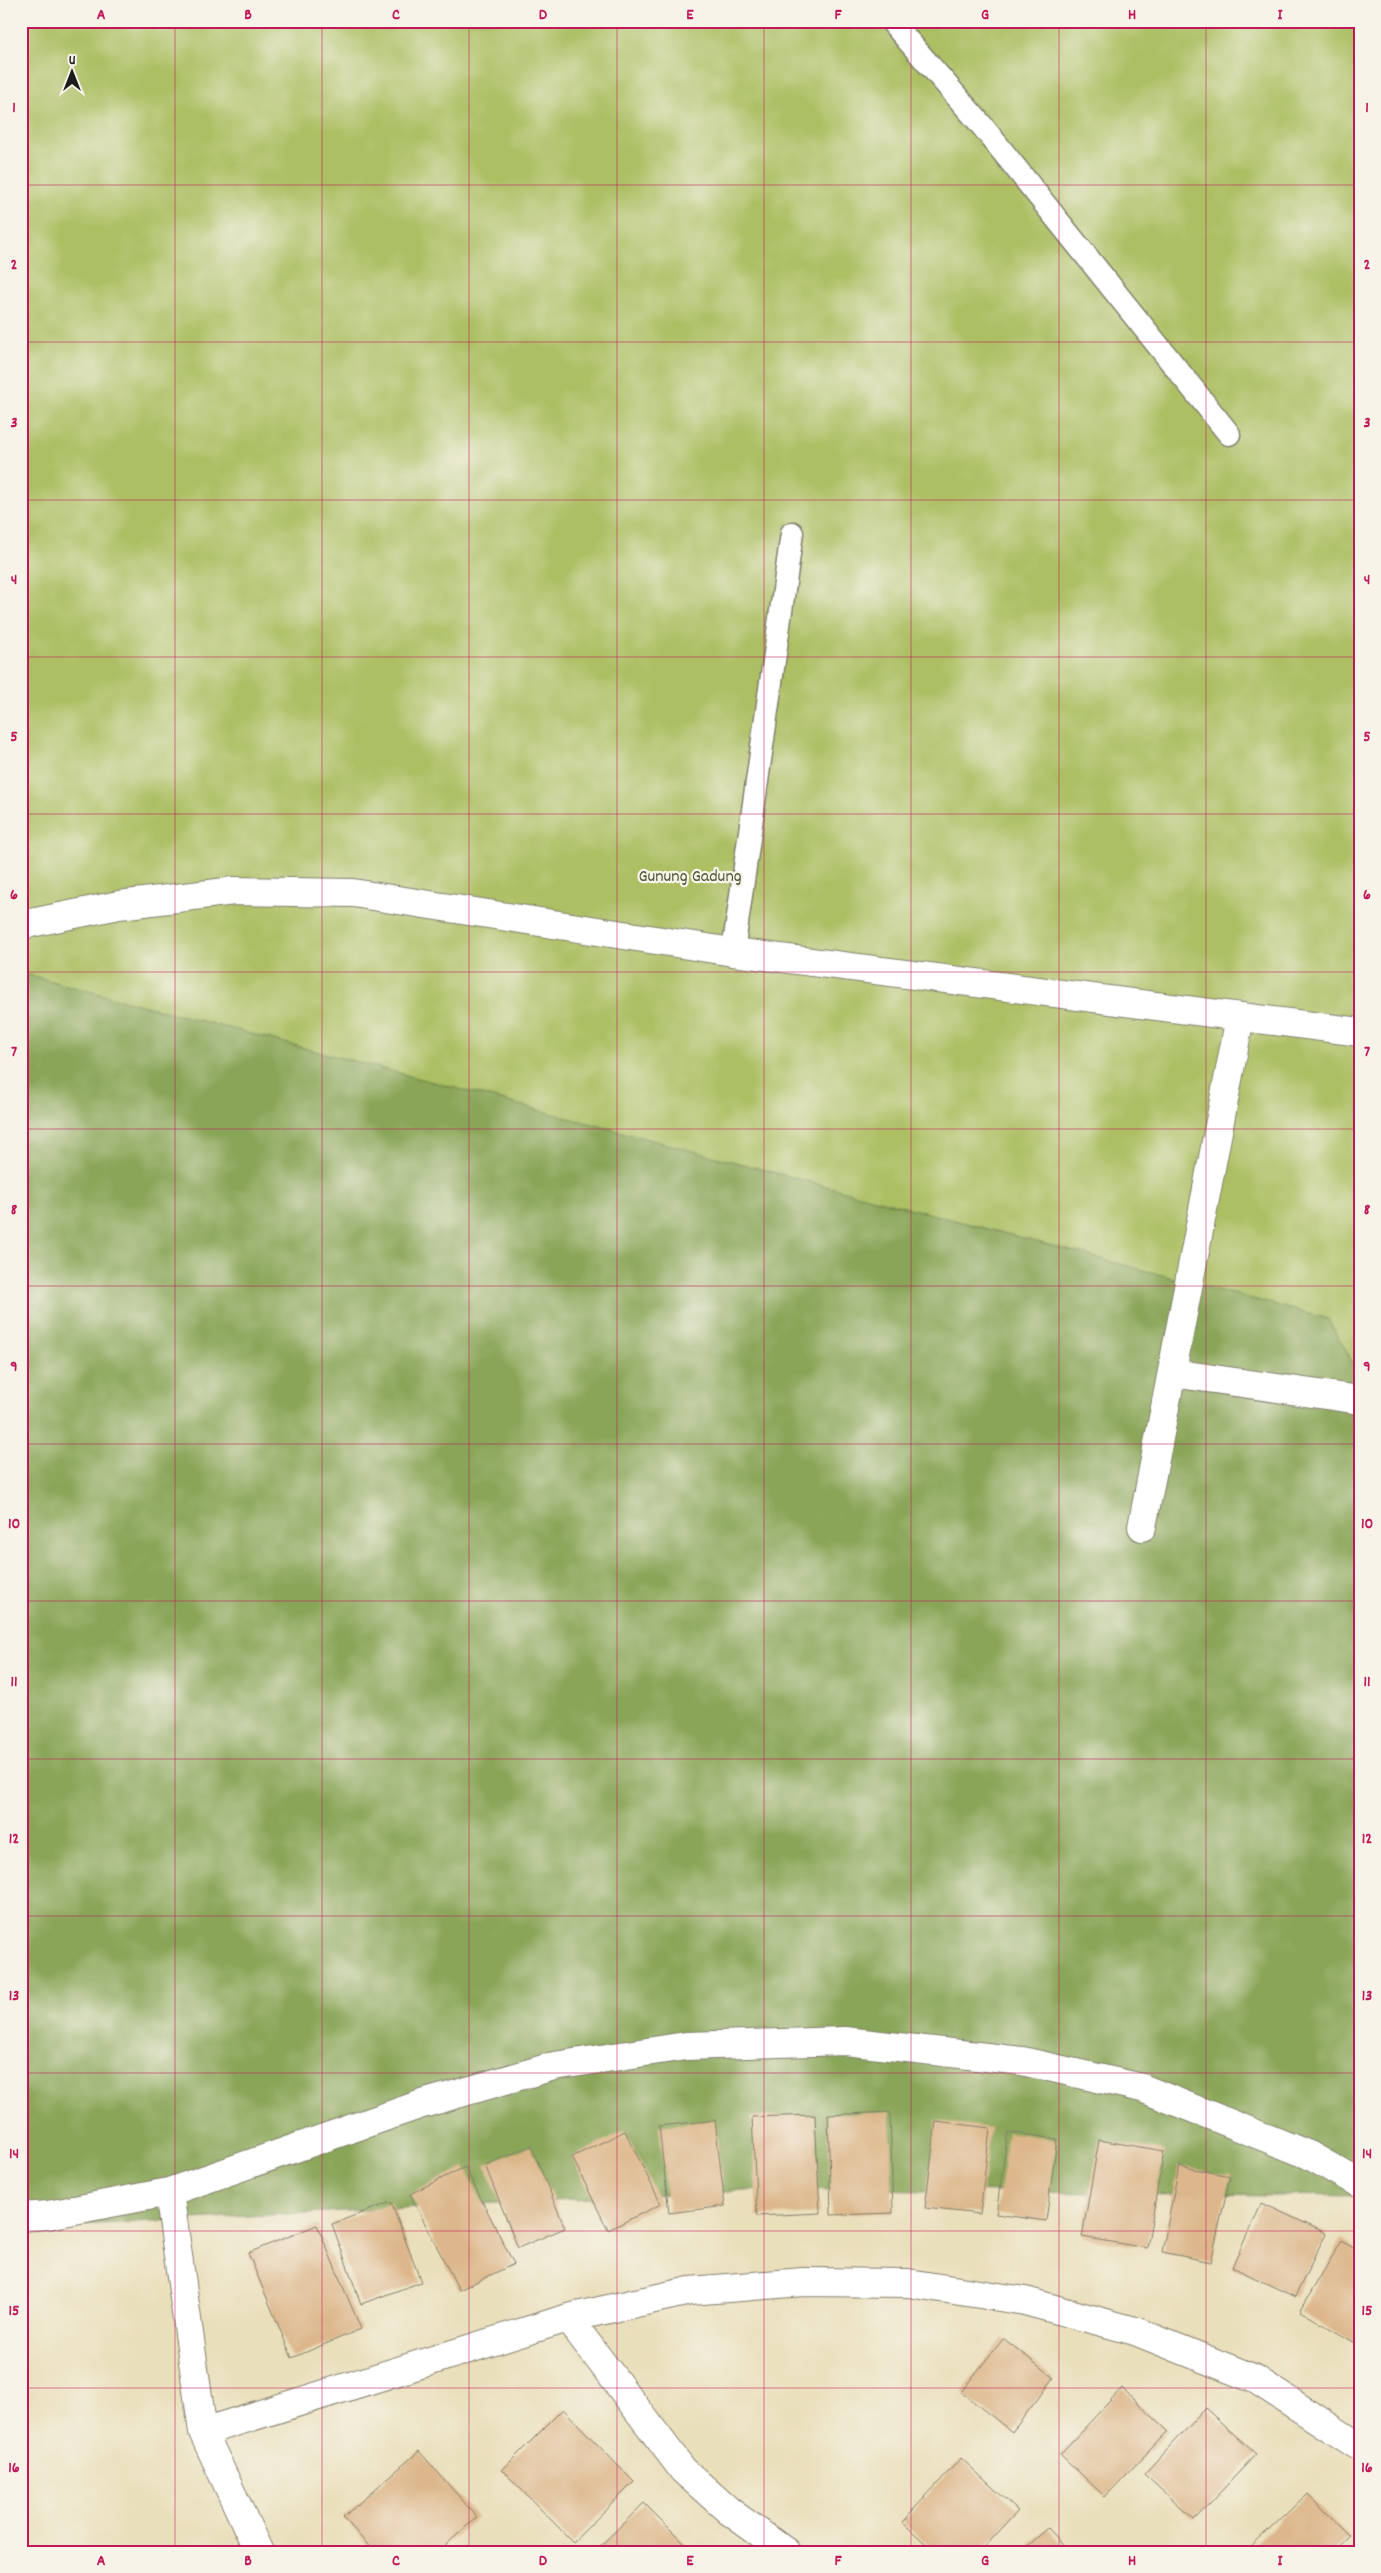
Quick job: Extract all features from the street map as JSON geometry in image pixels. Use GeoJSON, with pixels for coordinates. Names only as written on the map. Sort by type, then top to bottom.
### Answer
{"type":"FeatureCollection","features":[{"type":"Feature","properties":{"kind":"street"},"geometry":{"type":"LineString","coordinates":[[21,926],[119,905],[234,891],[353,893],[733,952],[1360,1032]]}},
{"type":"Feature","properties":{"kind":"street"},"geometry":{"type":"LineString","coordinates":[[1142,1527],[1240,1016]]}},
{"type":"Feature","properties":{"kind":"street"},"geometry":{"type":"LineString","coordinates":[[1172,1373],[1360,1400]]}},
{"type":"Feature","properties":{"kind":"street"},"geometry":{"type":"LineString","coordinates":[[21,2217],[48,2215],[169,2192],[419,2105],[554,2066],[686,2046],[845,2041],[1022,2061],[1142,2088],[1309,2155],[1360,2184]]}},
{"type":"Feature","properties":{"kind":"street"},"geometry":{"type":"LineString","coordinates":[[169,2192],[203,2432],[259,2552]]}},
{"type":"Feature","properties":{"kind":"street"},"geometry":{"type":"LineString","coordinates":[[203,2432],[568,2318],[690,2291],[802,2282],[908,2283],[1025,2301],[1135,2331],[1255,2379],[1360,2447]]}},
{"type":"Feature","properties":{"kind":"street"},"geometry":{"type":"LineString","coordinates":[[568,2318],[683,2470],[729,2510],[786,2552]]}},
{"type":"Feature","properties":{"kind":"lane"},"geometry":{"type":"LineString","coordinates":[[891,21],[979,122],[1229,434]]}},
{"type":"Feature","properties":{"kind":"lane"},"geometry":{"type":"LineString","coordinates":[[733,952],[792,532]]}},
{"type":"Feature","properties":{"kind":"green space","name":"Gunung Gadung"},"geometry":{"type":"Polygon","coordinates":[[[21,21],[1360,21],[1360,1733],[21,1950],[21,21]]]}},
{"type":"Feature","properties":{"kind":"green space"},"geometry":{"type":"Polygon","coordinates":[[[21,973],[1328,1319],[1360,1376],[1360,2196],[763,2189],[21,2228],[21,973]]]}},
{"type":"Feature","properties":{"kind":"building"},"geometry":{"type":"Polygon","coordinates":[[[890,2112],[893,2213],[831,2215],[828,2115],[890,2112]]]}},
{"type":"Feature","properties":{"kind":"building"},"geometry":{"type":"Polygon","coordinates":[[[815,2115],[820,2213],[757,2216],[752,2117],[815,2115]]]}},
{"type":"Feature","properties":{"kind":"building"},"geometry":{"type":"Polygon","coordinates":[[[715,2120],[725,2206],[669,2213],[659,2126],[715,2120]]]}},
{"type":"Feature","properties":{"kind":"building"},"geometry":{"type":"Polygon","coordinates":[[[936,2121],[990,2128],[980,2214],[925,2208],[936,2121]]]}},
{"type":"Feature","properties":{"kind":"building"},"geometry":{"type":"Polygon","coordinates":[[[625,2131],[661,2204],[608,2230],[572,2157],[625,2131]]]}},
{"type":"Feature","properties":{"kind":"building"},"geometry":{"type":"Polygon","coordinates":[[[1008,2132],[1057,2139],[1046,2221],[996,2214],[1008,2132]]]}},
{"type":"Feature","properties":{"kind":"building"},"geometry":{"type":"Polygon","coordinates":[[[1099,2140],[1164,2151],[1147,2248],[1082,2237],[1099,2140]]]}},
{"type":"Feature","properties":{"kind":"building"},"geometry":{"type":"Polygon","coordinates":[[[531,2146],[565,2228],[518,2248],[485,2165],[531,2146]]]}},
{"type":"Feature","properties":{"kind":"building"},"geometry":{"type":"Polygon","coordinates":[[[1179,2166],[1230,2176],[1211,2262],[1162,2252],[1179,2166]]]}},
{"type":"Feature","properties":{"kind":"building"},"geometry":{"type":"Polygon","coordinates":[[[465,2167],[514,2264],[459,2290],[410,2194],[465,2167]]]}},
{"type":"Feature","properties":{"kind":"building"},"geometry":{"type":"Polygon","coordinates":[[[391,2202],[421,2282],[361,2304],[332,2224],[391,2202]]]}},
{"type":"Feature","properties":{"kind":"building"},"geometry":{"type":"Polygon","coordinates":[[[1262,2203],[1326,2233],[1295,2297],[1232,2267],[1262,2203]]]}},
{"type":"Feature","properties":{"kind":"building"},"geometry":{"type":"Polygon","coordinates":[[[317,2225],[361,2329],[292,2358],[248,2253],[317,2225]]]}},
{"type":"Feature","properties":{"kind":"building"},"geometry":{"type":"Polygon","coordinates":[[[1342,2240],[1360,2251],[1359,2345],[1300,2311],[1342,2240]]]}},
{"type":"Feature","properties":{"kind":"building"},"geometry":{"type":"Polygon","coordinates":[[[1003,2338],[1054,2378],[1012,2432],[961,2392],[1003,2338]]]}},
{"type":"Feature","properties":{"kind":"building"},"geometry":{"type":"Polygon","coordinates":[[[1122,2388],[1168,2431],[1105,2497],[1060,2454],[1122,2388]]]}},
{"type":"Feature","properties":{"kind":"building"},"geometry":{"type":"Polygon","coordinates":[[[1205,2408],[1256,2454],[1194,2520],[1144,2474],[1205,2408]]]}},
{"type":"Feature","properties":{"kind":"building"},"geometry":{"type":"Polygon","coordinates":[[[563,2409],[634,2482],[573,2542],[502,2470],[563,2409]]]}},
{"type":"Feature","properties":{"kind":"building"},"geometry":{"type":"Polygon","coordinates":[[[419,2451],[477,2517],[438,2552],[374,2552],[343,2517],[419,2451]]]}},
{"type":"Feature","properties":{"kind":"building"},"geometry":{"type":"Polygon","coordinates":[[[961,2458],[1018,2511],[980,2552],[935,2552],[902,2522],[961,2458]]]}},
{"type":"Feature","properties":{"kind":"building"},"geometry":{"type":"Polygon","coordinates":[[[1307,2494],[1349,2536],[1332,2552],[1246,2552],[1307,2494]]]}},
{"type":"Feature","properties":{"kind":"building"},"geometry":{"type":"Polygon","coordinates":[[[644,2503],[691,2550],[594,2552],[644,2503]]]}},
{"type":"Feature","properties":{"kind":"building"},"geometry":{"type":"Polygon","coordinates":[[[1048,2528],[1070,2552],[1021,2552],[1048,2528]]]}},
{"type":"Feature","properties":{"kind":"building"},"geometry":{"type":"Polygon","coordinates":[[[1360,2542],[1360,2552],[1351,2552],[1360,2542]]]}}]}
